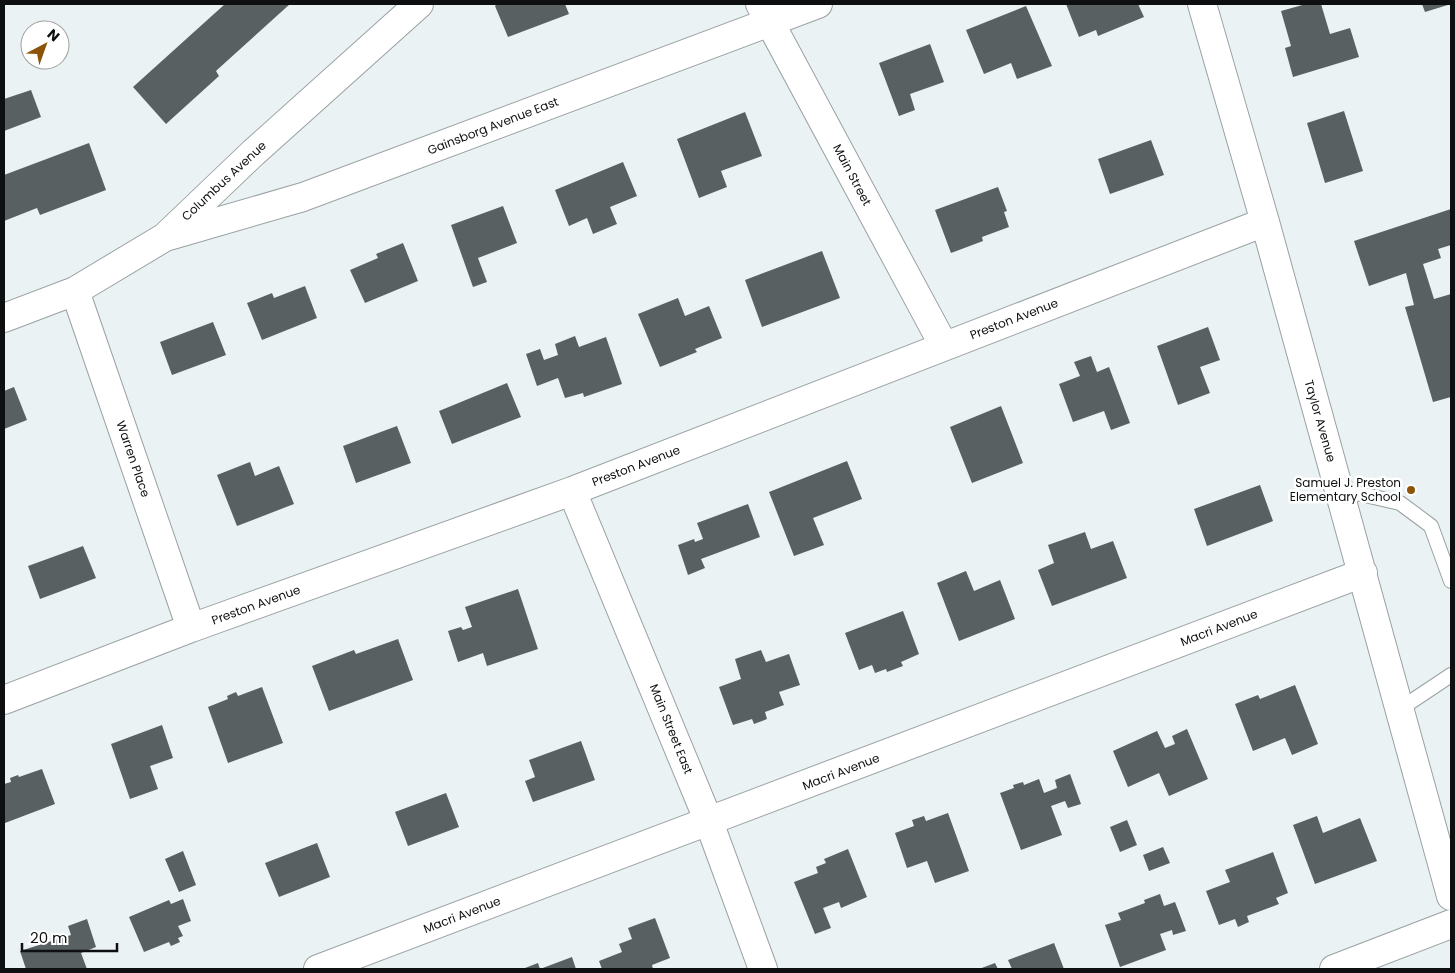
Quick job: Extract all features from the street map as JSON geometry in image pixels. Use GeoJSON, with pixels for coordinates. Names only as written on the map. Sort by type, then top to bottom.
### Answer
{"type":"FeatureCollection","features":[{"type":"Feature","properties":{"kind":"street","name":"Columbus Avenue"},"geometry":{"type":"LineString","coordinates":[[4,318],[75,291],[165,237],[253,153],[419,4]]}},
{"type":"Feature","properties":{"kind":"street","name":"Gainsborg Avenue East"},"geometry":{"type":"LineString","coordinates":[[165,237],[304,197],[765,13],[818,4]]}},
{"type":"Feature","properties":{"kind":"street","name":"Taylor Avenue"},"geometry":{"type":"LineString","coordinates":[[1202,4],[1363,573],[1451,896]]}},
{"type":"Feature","properties":{"kind":"street","name":"Main Street"},"geometry":{"type":"LineString","coordinates":[[765,13],[944,346]]}},
{"type":"Feature","properties":{"kind":"street","name":"Preston Avenue"},"geometry":{"type":"LineString","coordinates":[[4,700],[192,628],[572,491],[1265,222]]}},
{"type":"Feature","properties":{"kind":"street","name":"Warren Place"},"geometry":{"type":"LineString","coordinates":[[75,291],[192,628]]}},
{"type":"Feature","properties":{"kind":"street","name":"Main Street East"},"geometry":{"type":"LineString","coordinates":[[572,491],[709,822],[762,969]]}},
{"type":"Feature","properties":{"kind":"street","name":"Macri Avenue"},"geometry":{"type":"LineString","coordinates":[[318,969],[1363,573]]}},
{"type":"Feature","properties":{"kind":"street"},"geometry":{"type":"LineString","coordinates":[[1334,969],[1451,924]]}},
{"type":"Feature","properties":{"kind":"lane"},"geometry":{"type":"LineString","coordinates":[[1339,489],[1400,503],[1430,526],[1451,580]]}},
{"type":"Feature","properties":{"kind":"lane"},"geometry":{"type":"LineString","coordinates":[[1400,709],[1451,675]]}},
{"type":"Feature","properties":{"kind":"building"},"geometry":{"type":"Polygon","coordinates":[[[225,4],[290,4],[217,70],[219,76],[166,124],[133,87],[225,4]]]}},
{"type":"Feature","properties":{"kind":"building"},"geometry":{"type":"Polygon","coordinates":[[[497,4],[565,4],[569,14],[508,37],[495,6],[497,4]]]}},
{"type":"Feature","properties":{"kind":"building"},"geometry":{"type":"Polygon","coordinates":[[[1066,4],[1138,4],[1144,17],[1098,36],[1096,30],[1079,37],[1066,4]]]}},
{"type":"Feature","properties":{"kind":"building"},"geometry":{"type":"Polygon","coordinates":[[[1306,4],[1321,4],[1330,34],[1350,28],[1359,57],[1293,77],[1285,48],[1291,46],[1281,11],[1306,4]]]}},
{"type":"Feature","properties":{"kind":"building"},"geometry":{"type":"Polygon","coordinates":[[[1422,4],[1451,4],[1425,12],[1422,4]]]}},
{"type":"Feature","properties":{"kind":"building"},"geometry":{"type":"Polygon","coordinates":[[[1026,6],[1052,66],[1017,79],[1011,63],[984,74],[966,30],[1026,6]]]}},
{"type":"Feature","properties":{"kind":"building"},"geometry":{"type":"Polygon","coordinates":[[[930,44],[944,82],[910,94],[915,110],[899,116],[879,63],[930,44]]]}},
{"type":"Feature","properties":{"kind":"building"},"geometry":{"type":"Polygon","coordinates":[[[31,90],[41,117],[4,131],[4,99],[31,90]]]}},
{"type":"Feature","properties":{"kind":"building"},"geometry":{"type":"Polygon","coordinates":[[[1344,111],[1363,171],[1325,183],[1307,123],[1344,111]]]}},
{"type":"Feature","properties":{"kind":"building"},"geometry":{"type":"Polygon","coordinates":[[[745,112],[762,156],[721,171],[727,187],[699,198],[677,139],[745,112]]]}},
{"type":"Feature","properties":{"kind":"building"},"geometry":{"type":"Polygon","coordinates":[[[1151,140],[1164,175],[1110,194],[1098,159],[1151,140]]]}},
{"type":"Feature","properties":{"kind":"building"},"geometry":{"type":"Polygon","coordinates":[[[89,143],[106,190],[40,215],[37,208],[4,221],[4,175],[89,143]]]}},
{"type":"Feature","properties":{"kind":"building"},"geometry":{"type":"Polygon","coordinates":[[[623,162],[637,196],[610,207],[617,224],[593,234],[587,218],[569,226],[555,190],[623,162]]]}},
{"type":"Feature","properties":{"kind":"building"},"geometry":{"type":"Polygon","coordinates":[[[998,187],[1007,211],[1004,212],[1009,227],[982,237],[983,241],[951,253],[935,210],[998,187]]]}},
{"type":"Feature","properties":{"kind":"building"},"geometry":{"type":"Polygon","coordinates":[[[503,206],[517,243],[478,258],[487,282],[473,287],[451,225],[503,206]]]}},
{"type":"Feature","properties":{"kind":"building"},"geometry":{"type":"Polygon","coordinates":[[[1451,209],[1451,245],[1438,249],[1441,258],[1423,264],[1434,299],[1451,294],[1451,397],[1433,402],[1405,307],[1414,305],[1406,273],[1369,286],[1354,241],[1451,209]]]}},
{"type":"Feature","properties":{"kind":"building"},"geometry":{"type":"Polygon","coordinates":[[[403,243],[418,281],[365,303],[350,270],[378,258],[376,254],[403,243]]]}},
{"type":"Feature","properties":{"kind":"building"},"geometry":{"type":"Polygon","coordinates":[[[822,251],[840,298],[762,327],[745,280],[822,251]]]}},
{"type":"Feature","properties":{"kind":"building"},"geometry":{"type":"Polygon","coordinates":[[[305,286],[317,318],[262,340],[247,303],[272,293],[274,298],[305,286]]]}},
{"type":"Feature","properties":{"kind":"building"},"geometry":{"type":"Polygon","coordinates":[[[678,298],[685,316],[709,306],[722,338],[695,349],[697,352],[660,367],[638,314],[678,298]]]}},
{"type":"Feature","properties":{"kind":"building"},"geometry":{"type":"Polygon","coordinates":[[[213,322],[226,355],[172,375],[160,342],[213,322]]]}},
{"type":"Feature","properties":{"kind":"building"},"geometry":{"type":"Polygon","coordinates":[[[1208,327],[1220,360],[1200,367],[1210,393],[1178,405],[1157,346],[1208,327]]]}},
{"type":"Feature","properties":{"kind":"building"},"geometry":{"type":"Polygon","coordinates":[[[575,336],[579,347],[606,337],[622,384],[584,397],[583,393],[565,398],[558,378],[537,386],[526,354],[540,349],[544,360],[558,355],[555,344],[575,336]]]}},
{"type":"Feature","properties":{"kind":"building"},"geometry":{"type":"Polygon","coordinates":[[[1091,356],[1097,372],[1109,367],[1130,423],[1111,430],[1104,411],[1073,422],[1059,384],[1080,376],[1074,362],[1091,356]]]}},
{"type":"Feature","properties":{"kind":"building"},"geometry":{"type":"Polygon","coordinates":[[[507,383],[521,417],[452,444],[439,411],[507,383]]]}},
{"type":"Feature","properties":{"kind":"building"},"geometry":{"type":"Polygon","coordinates":[[[14,387],[27,420],[4,429],[4,391],[14,387]]]}},
{"type":"Feature","properties":{"kind":"building"},"geometry":{"type":"Polygon","coordinates":[[[1001,406],[1023,463],[972,483],[950,427],[1001,406]]]}},
{"type":"Feature","properties":{"kind":"building"},"geometry":{"type":"Polygon","coordinates":[[[397,426],[411,463],[356,483],[343,446],[397,426]]]}},
{"type":"Feature","properties":{"kind":"building"},"geometry":{"type":"Polygon","coordinates":[[[847,461],[862,499],[813,518],[824,545],[794,556],[769,492],[847,461]]]}},
{"type":"Feature","properties":{"kind":"building"},"geometry":{"type":"Polygon","coordinates":[[[250,462],[255,476],[279,466],[294,504],[237,526],[217,475],[250,462]]]}},
{"type":"Feature","properties":{"kind":"building"},"geometry":{"type":"Polygon","coordinates":[[[1260,485],[1273,521],[1207,546],[1194,509],[1260,485]]]}},
{"type":"Feature","properties":{"kind":"building"},"geometry":{"type":"Polygon","coordinates":[[[748,504],[760,537],[701,559],[705,568],[688,575],[678,545],[694,539],[695,542],[703,539],[697,523],[748,504]]]}},
{"type":"Feature","properties":{"kind":"building"},"geometry":{"type":"Polygon","coordinates":[[[1085,532],[1091,549],[1113,541],[1127,578],[1052,606],[1038,570],[1054,563],[1048,545],[1085,532]]]}},
{"type":"Feature","properties":{"kind":"building"},"geometry":{"type":"Polygon","coordinates":[[[83,546],[96,578],[40,599],[28,566],[83,546]]]}},
{"type":"Feature","properties":{"kind":"building"},"geometry":{"type":"Polygon","coordinates":[[[966,571],[974,591],[1000,580],[1015,619],[959,641],[937,583],[966,571]]]}},
{"type":"Feature","properties":{"kind":"building"},"geometry":{"type":"Polygon","coordinates":[[[518,589],[538,649],[487,666],[483,653],[458,662],[448,631],[461,627],[463,630],[472,627],[465,607],[518,589]]]}},
{"type":"Feature","properties":{"kind":"building"},"geometry":{"type":"Polygon","coordinates":[[[903,611],[919,654],[901,662],[903,666],[887,672],[886,669],[875,673],[872,665],[859,670],[845,633],[903,611]]]}},
{"type":"Feature","properties":{"kind":"building"},"geometry":{"type":"Polygon","coordinates":[[[398,639],[413,680],[329,711],[312,666],[354,650],[356,654],[398,639]]]}},
{"type":"Feature","properties":{"kind":"building"},"geometry":{"type":"Polygon","coordinates":[[[761,650],[766,662],[789,654],[800,685],[779,692],[784,705],[765,712],[767,719],[754,724],[752,719],[733,725],[719,687],[741,679],[735,659],[761,650]]]}},
{"type":"Feature","properties":{"kind":"building"},"geometry":{"type":"Polygon","coordinates":[[[1295,685],[1318,744],[1292,755],[1285,738],[1253,751],[1235,704],[1258,695],[1260,699],[1295,685]]]}},
{"type":"Feature","properties":{"kind":"building"},"geometry":{"type":"Polygon","coordinates":[[[262,687],[283,743],[228,763],[208,707],[228,699],[227,696],[236,692],[238,696],[262,687]]]}},
{"type":"Feature","properties":{"kind":"building"},"geometry":{"type":"Polygon","coordinates":[[[162,725],[173,758],[150,766],[158,789],[130,799],[111,744],[162,725]]]}},
{"type":"Feature","properties":{"kind":"building"},"geometry":{"type":"Polygon","coordinates":[[[1187,729],[1208,779],[1169,796],[1159,773],[1128,787],[1113,751],[1157,731],[1165,748],[1175,744],[1172,736],[1187,729]]]}},
{"type":"Feature","properties":{"kind":"building"},"geometry":{"type":"Polygon","coordinates":[[[581,741],[595,780],[533,802],[525,781],[535,777],[529,760],[581,741]]]}},
{"type":"Feature","properties":{"kind":"building"},"geometry":{"type":"Polygon","coordinates":[[[42,769],[55,804],[5,823],[4,784],[11,782],[10,778],[42,769]]]}},
{"type":"Feature","properties":{"kind":"building"},"geometry":{"type":"Polygon","coordinates":[[[1070,774],[1081,804],[1068,808],[1065,801],[1051,806],[1062,835],[1021,850],[1000,793],[1014,788],[1013,785],[1023,782],[1024,785],[1039,779],[1044,793],[1057,788],[1055,780],[1070,774]]]}},
{"type":"Feature","properties":{"kind":"building"},"geometry":{"type":"Polygon","coordinates":[[[446,793],[459,827],[408,846],[395,812],[446,793]]]}},
{"type":"Feature","properties":{"kind":"building"},"geometry":{"type":"Polygon","coordinates":[[[948,813],[969,871],[935,883],[927,861],[907,868],[895,833],[914,826],[912,820],[924,816],[926,821],[948,813]]]}},
{"type":"Feature","properties":{"kind":"building"},"geometry":{"type":"Polygon","coordinates":[[[1317,816],[1323,833],[1360,818],[1377,861],[1315,884],[1293,825],[1317,816]]]}},
{"type":"Feature","properties":{"kind":"building"},"geometry":{"type":"Polygon","coordinates":[[[1127,820],[1137,845],[1120,852],[1110,827],[1127,820]]]}},
{"type":"Feature","properties":{"kind":"building"},"geometry":{"type":"Polygon","coordinates":[[[317,843],[330,877],[279,897],[265,863],[317,843]]]}},
{"type":"Feature","properties":{"kind":"building"},"geometry":{"type":"Polygon","coordinates":[[[1163,847],[1170,863],[1149,871],[1143,855],[1163,847]]]}},
{"type":"Feature","properties":{"kind":"building"},"geometry":{"type":"Polygon","coordinates":[[[848,849],[867,897],[841,908],[839,902],[823,908],[831,928],[815,934],[794,882],[818,873],[816,867],[826,863],[824,859],[848,849]]]}},
{"type":"Feature","properties":{"kind":"building"},"geometry":{"type":"Polygon","coordinates":[[[183,851],[196,885],[179,892],[165,859],[183,851]]]}},
{"type":"Feature","properties":{"kind":"building"},"geometry":{"type":"Polygon","coordinates":[[[1273,852],[1288,893],[1276,898],[1279,904],[1247,916],[1249,922],[1238,927],[1235,919],[1219,925],[1206,891],[1230,882],[1225,870],[1273,852]]]}},
{"type":"Feature","properties":{"kind":"building"},"geometry":{"type":"Polygon","coordinates":[[[1160,894],[1164,906],[1175,902],[1186,931],[1173,935],[1172,930],[1160,934],[1166,950],[1120,967],[1105,925],[1121,920],[1118,913],[1145,903],[1144,900],[1160,894]]]}},
{"type":"Feature","properties":{"kind":"building"},"geometry":{"type":"Polygon","coordinates":[[[183,899],[191,921],[178,926],[183,936],[178,938],[180,942],[171,946],[169,942],[144,952],[129,917],[169,900],[171,904],[183,899]]]}},
{"type":"Feature","properties":{"kind":"building"},"geometry":{"type":"Polygon","coordinates":[[[655,918],[670,958],[652,965],[653,969],[602,969],[599,961],[622,952],[619,944],[632,939],[628,928],[655,918]]]}},
{"type":"Feature","properties":{"kind":"building"},"geometry":{"type":"Polygon","coordinates":[[[87,919],[96,947],[81,953],[87,969],[26,969],[20,951],[71,935],[68,926],[87,919]]]}},
{"type":"Feature","properties":{"kind":"building"},"geometry":{"type":"Polygon","coordinates":[[[1054,943],[1064,969],[1012,969],[1008,960],[1054,943]]]}},
{"type":"Feature","properties":{"kind":"building"},"geometry":{"type":"Polygon","coordinates":[[[572,957],[576,969],[540,969],[572,957]]]}},
{"type":"Feature","properties":{"kind":"building"},"geometry":{"type":"Polygon","coordinates":[[[538,963],[540,969],[526,969],[525,968],[538,963]]]}},
{"type":"Feature","properties":{"kind":"building"},"geometry":{"type":"Polygon","coordinates":[[[995,963],[998,969],[979,969],[995,963]]]}},
{"type":"Feature","properties":{"kind":"place","name":"Samuel J. Preston Elementary School"},"geometry":{"type":"Point","coordinates":[1411,490]}}]}
